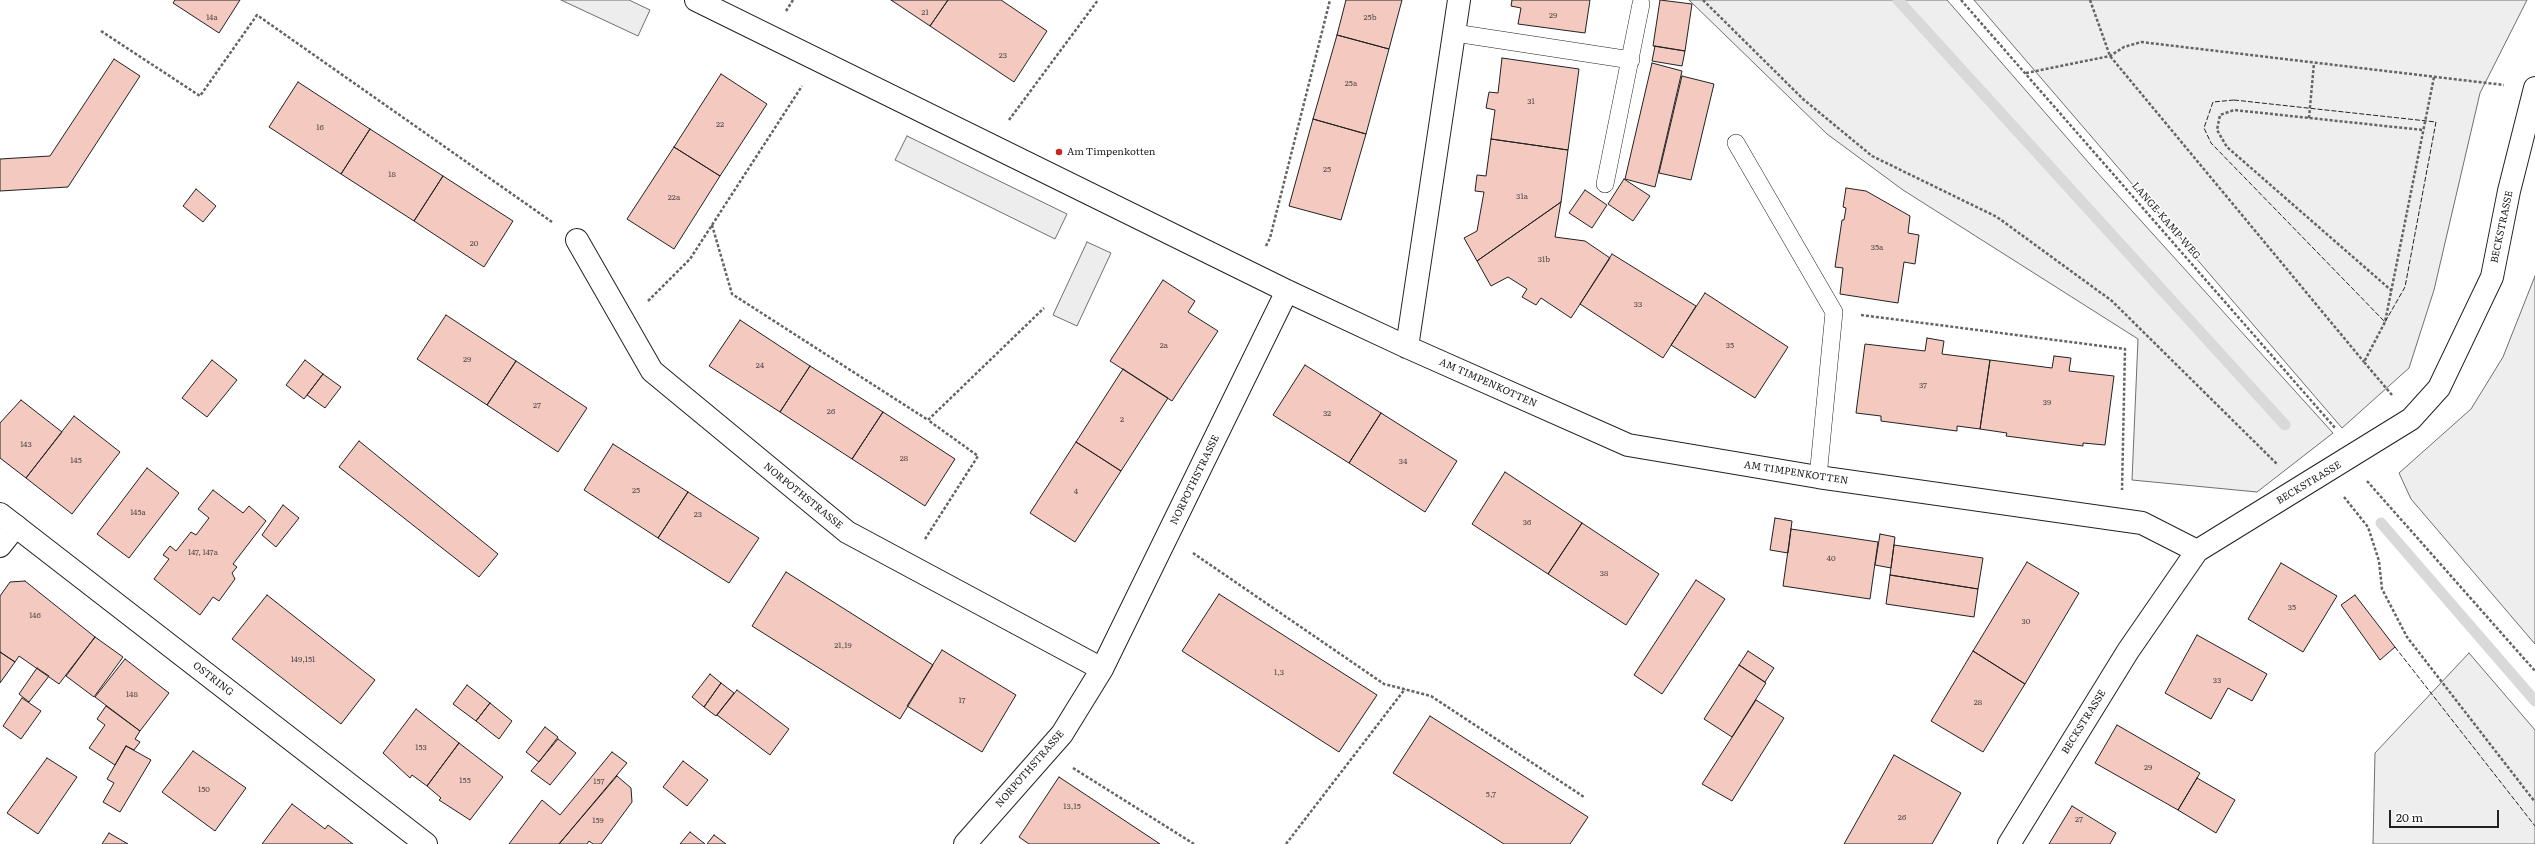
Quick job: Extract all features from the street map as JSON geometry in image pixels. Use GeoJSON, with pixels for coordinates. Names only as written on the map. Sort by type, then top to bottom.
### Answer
{"type":"FeatureCollection","features":[{"type":"Feature","properties":{"kind":"street","name":"AM TIMPENKOTTEN"},"geometry":{"type":"LineString","coordinates":[[696,0],[1287,291],[1407,347],[1628,445],[1818,477],[2142,523],[2197,551]]}},
{"type":"Feature","properties":{"kind":"street"},"geometry":{"type":"LineString","coordinates":[[1407,347],[1459,0]]}},
{"type":"Feature","properties":{"kind":"street","name":"BECKSTRASSE"},"geometry":{"type":"LineString","coordinates":[[2009,844],[2128,651],[2197,551],[2349,460],[2411,419],[2439,388],[2492,277],[2509,191],[2535,88]]}},
{"type":"Feature","properties":{"kind":"street","name":"NORPOTHSTRASSE"},"geometry":{"type":"LineString","coordinates":[[577,240],[624,325],[652,371],[847,532],[1102,669]]}},
{"type":"Feature","properties":{"kind":"street","name":"NORPOTHSTRASSE"},"geometry":{"type":"LineString","coordinates":[[965,844],[1062,734],[1102,669],[1287,291]]}},
{"type":"Feature","properties":{"kind":"street"},"geometry":{"type":"LineString","coordinates":[[0,546],[8,520]]}},
{"type":"Feature","properties":{"kind":"street","name":"OSTRING"},"geometry":{"type":"LineString","coordinates":[[8,520],[426,844]]}},
{"type":"Feature","properties":{"kind":"lane"},"geometry":{"type":"LineString","coordinates":[[1605,184],[1641,4]]}},
{"type":"Feature","properties":{"kind":"lane"},"geometry":{"type":"LineString","coordinates":[[1454,33],[1631,60]]}},
{"type":"Feature","properties":{"kind":"lane"},"geometry":{"type":"LineString","coordinates":[[1736,143],[1834,312],[1818,477]]}},
{"type":"Feature","properties":{"kind":"path"},"geometry":{"type":"LineString","coordinates":[[991,145],[1098,0]]}},
{"type":"Feature","properties":{"kind":"path"},"geometry":{"type":"LineString","coordinates":[[1251,273],[1270,238],[1330,0]]}},
{"type":"Feature","properties":{"kind":"path"},"geometry":{"type":"LineString","coordinates":[[1704,0],[1804,99],[1872,156],[1997,216],[2112,301],[2301,488]]}},
{"type":"Feature","properties":{"kind":"path","name":"LANGE-KAMP-WEG"},"geometry":{"type":"LineString","coordinates":[[1961,0],[2335,427],[2349,460],[2535,671]]}},
{"type":"Feature","properties":{"kind":"path"},"geometry":{"type":"LineString","coordinates":[[2090,0],[2110,56],[2411,419]]}},
{"type":"Feature","properties":{"kind":"path"},"geometry":{"type":"LineString","coordinates":[[101,31],[200,96],[257,15],[577,240]]}},
{"type":"Feature","properties":{"kind":"path"},"geometry":{"type":"LineString","coordinates":[[2026,74],[2110,56],[2124,47],[2141,42],[2535,88]]}},
{"type":"Feature","properties":{"kind":"path"},"geometry":{"type":"LineString","coordinates":[[624,325],[690,259],[818,60]]}},
{"type":"Feature","properties":{"kind":"path"},"geometry":{"type":"LineString","coordinates":[[2309,118],[2314,63]]}},
{"type":"Feature","properties":{"kind":"path"},"geometry":{"type":"LineString","coordinates":[[2364,362],[2385,322],[2434,77]]}},
{"type":"Feature","properties":{"kind":"path"},"geometry":{"type":"LineString","coordinates":[[2392,291],[2227,147],[2217,130],[2220,115],[2234,110],[2423,130]]}},
{"type":"Feature","properties":{"kind":"path"},"geometry":{"type":"LineString","coordinates":[[712,225],[732,294],[928,420],[978,456],[909,565]]}},
{"type":"Feature","properties":{"kind":"path"},"geometry":{"type":"LineString","coordinates":[[928,420],[1044,308]]}},
{"type":"Feature","properties":{"kind":"path"},"geometry":{"type":"LineString","coordinates":[[1834,312],[2125,349],[2122,520]]}},
{"type":"Feature","properties":{"kind":"path"},"geometry":{"type":"LineString","coordinates":[[2324,474],[2368,527],[2379,561],[2382,589],[2408,637],[2535,802]]}},
{"type":"Feature","properties":{"kind":"path"},"geometry":{"type":"LineString","coordinates":[[1168,536],[1384,684],[1432,696],[1584,797]]}},
{"type":"Feature","properties":{"kind":"path"},"geometry":{"type":"LineString","coordinates":[[1286,844],[1405,689]]}},
{"type":"Feature","properties":{"kind":"path"},"geometry":{"type":"LineString","coordinates":[[1047,751],[1194,844]]}},
{"type":"Feature","properties":{"kind":"shaded area"},"geometry":{"type":"Polygon","coordinates":[[[561,0],[629,0],[650,10],[638,36],[561,0]]]}},
{"type":"Feature","properties":{"kind":"shaded area"},"geometry":{"type":"Polygon","coordinates":[[[1689,0],[1947,0],[2095,170],[2333,433],[2257,492],[2132,480],[2138,339],[1903,190],[1827,134],[1689,0]]]}},
{"type":"Feature","properties":{"kind":"shaded area"},"geometry":{"type":"Polygon","coordinates":[[[1974,0],[2527,0],[2480,93],[2434,290],[2409,368],[2342,428],[1974,0]]]}},
{"type":"Feature","properties":{"kind":"shaded area"},"geometry":{"type":"Polygon","coordinates":[[[907,136],[1067,214],[1055,239],[895,160],[907,136]]]}},
{"type":"Feature","properties":{"kind":"shaded area"},"geometry":{"type":"Polygon","coordinates":[[[1087,242],[1111,253],[1077,326],[1053,315],[1087,242]]]}},
{"type":"Feature","properties":{"kind":"shaded area"},"geometry":{"type":"Polygon","coordinates":[[[2535,276],[2535,644],[2411,499],[2399,473],[2471,409],[2503,357],[2535,276]]]}},
{"type":"Feature","properties":{"kind":"shaded area"},"geometry":{"type":"Polygon","coordinates":[[[2469,653],[2535,730],[2535,844],[2373,844],[2375,753],[2469,653]]]}},
{"type":"Feature","properties":{"kind":"building"},"geometry":{"type":"Polygon","coordinates":[[[175,0],[240,0],[219,33],[173,3],[175,0]]]}},
{"type":"Feature","properties":{"kind":"building"},"geometry":{"type":"Polygon","coordinates":[[[891,0],[948,0],[930,26],[891,0]]]}},
{"type":"Feature","properties":{"kind":"building"},"geometry":{"type":"Polygon","coordinates":[[[948,0],[1001,0],[1047,31],[1014,82],[930,26],[948,0]]]}},
{"type":"Feature","properties":{"kind":"building"},"geometry":{"type":"Polygon","coordinates":[[[1346,0],[1402,0],[1389,49],[1337,35],[1346,0]]]}},
{"type":"Feature","properties":{"kind":"building"},"geometry":{"type":"Polygon","coordinates":[[[1512,0],[1590,0],[1585,33],[1518,24],[1521,8],[1511,6],[1512,0]]]}},
{"type":"Feature","properties":{"kind":"building"},"geometry":{"type":"Polygon","coordinates":[[[1660,0],[1692,4],[1685,51],[1653,46],[1660,0]]]}},
{"type":"Feature","properties":{"kind":"building"},"geometry":{"type":"Polygon","coordinates":[[[1337,35],[1389,49],[1366,134],[1313,119],[1337,35]]]}},
{"type":"Feature","properties":{"kind":"building"},"geometry":{"type":"Polygon","coordinates":[[[1655,46],[1685,51],[1682,66],[1652,61],[1655,46]]]}},
{"type":"Feature","properties":{"kind":"building"},"geometry":{"type":"Polygon","coordinates":[[[1502,58],[1579,69],[1568,150],[1491,139],[1495,110],[1486,108],[1489,92],[1498,93],[1502,58]]]}},
{"type":"Feature","properties":{"kind":"building"},"geometry":{"type":"Polygon","coordinates":[[[114,59],[140,76],[68,187],[0,191],[0,159],[50,156],[114,59]]]}},
{"type":"Feature","properties":{"kind":"building"},"geometry":{"type":"Polygon","coordinates":[[[1652,63],[1682,71],[1655,187],[1625,179],[1652,63]]]}},
{"type":"Feature","properties":{"kind":"building"},"geometry":{"type":"Polygon","coordinates":[[[721,74],[767,104],[720,176],[674,147],[721,74]]]}},
{"type":"Feature","properties":{"kind":"building"},"geometry":{"type":"Polygon","coordinates":[[[1682,76],[1714,84],[1691,180],[1659,173],[1682,76]]]}},
{"type":"Feature","properties":{"kind":"building"},"geometry":{"type":"Polygon","coordinates":[[[298,82],[370,129],[341,174],[269,127],[298,82]]]}},
{"type":"Feature","properties":{"kind":"building"},"geometry":{"type":"Polygon","coordinates":[[[1313,119],[1366,134],[1341,220],[1289,206],[1313,119]]]}},
{"type":"Feature","properties":{"kind":"building"},"geometry":{"type":"Polygon","coordinates":[[[370,129],[443,176],[414,221],[341,174],[370,129]]]}},
{"type":"Feature","properties":{"kind":"building"},"geometry":{"type":"Polygon","coordinates":[[[1491,139],[1568,150],[1561,202],[1477,261],[1464,238],[1477,231],[1484,192],[1475,191],[1477,175],[1486,176],[1491,139]]]}},
{"type":"Feature","properties":{"kind":"building"},"geometry":{"type":"Polygon","coordinates":[[[674,147],[720,176],[674,249],[627,219],[674,147]]]}},
{"type":"Feature","properties":{"kind":"building"},"geometry":{"type":"Polygon","coordinates":[[[443,176],[513,221],[484,267],[414,221],[443,176]]]}},
{"type":"Feature","properties":{"kind":"building"},"geometry":{"type":"Polygon","coordinates":[[[1624,179],[1650,196],[1633,221],[1608,204],[1624,179]]]}},
{"type":"Feature","properties":{"kind":"building"},"geometry":{"type":"Polygon","coordinates":[[[1846,188],[1866,191],[1910,216],[1908,233],[1919,235],[1915,264],[1904,262],[1898,303],[1840,294],[1843,268],[1835,267],[1842,220],[1844,220],[1846,208],[1843,207],[1846,188]]]}},
{"type":"Feature","properties":{"kind":"building"},"geometry":{"type":"Polygon","coordinates":[[[196,189],[216,206],[203,222],[183,206],[196,189]]]}},
{"type":"Feature","properties":{"kind":"building"},"geometry":{"type":"Polygon","coordinates":[[[1585,190],[1607,205],[1592,228],[1569,213],[1585,190]]]}},
{"type":"Feature","properties":{"kind":"building"},"geometry":{"type":"Polygon","coordinates":[[[1561,202],[1555,237],[1585,241],[1610,258],[1571,318],[1541,298],[1536,305],[1522,297],[1527,289],[1508,277],[1491,286],[1477,261],[1561,202]]]}},
{"type":"Feature","properties":{"kind":"building"},"geometry":{"type":"Polygon","coordinates":[[[1612,254],[1696,306],[1663,358],[1580,304],[1612,254]]]}},
{"type":"Feature","properties":{"kind":"building"},"geometry":{"type":"Polygon","coordinates":[[[1163,280],[1195,301],[1188,312],[1218,331],[1172,401],[1110,361],[1163,280]]]}},
{"type":"Feature","properties":{"kind":"building"},"geometry":{"type":"Polygon","coordinates":[[[1705,293],[1788,347],[1755,398],[1671,345],[1705,293]]]}},
{"type":"Feature","properties":{"kind":"building"},"geometry":{"type":"Polygon","coordinates":[[[446,315],[516,361],[487,405],[417,359],[446,315]]]}},
{"type":"Feature","properties":{"kind":"building"},"geometry":{"type":"Polygon","coordinates":[[[740,320],[810,366],[780,412],[709,366],[740,320]]]}},
{"type":"Feature","properties":{"kind":"building"},"geometry":{"type":"Polygon","coordinates":[[[1927,338],[1944,341],[1942,354],[1990,360],[1980,429],[1957,426],[1957,431],[1881,421],[1881,416],[1856,413],[1865,344],[1925,351],[1927,338]]]}},
{"type":"Feature","properties":{"kind":"building"},"geometry":{"type":"Polygon","coordinates":[[[2054,356],[2071,358],[2069,371],[2114,376],[2105,445],[2083,443],[2083,446],[2006,436],[2007,433],[1980,429],[1990,360],[2052,368],[2054,356]]]}},
{"type":"Feature","properties":{"kind":"building"},"geometry":{"type":"Polygon","coordinates":[[[212,360],[237,380],[207,417],[182,398],[212,360]]]}},
{"type":"Feature","properties":{"kind":"building"},"geometry":{"type":"Polygon","coordinates":[[[305,360],[323,374],[304,399],[286,385],[305,360]]]}},
{"type":"Feature","properties":{"kind":"building"},"geometry":{"type":"Polygon","coordinates":[[[516,361],[587,408],[558,452],[487,405],[516,361]]]}},
{"type":"Feature","properties":{"kind":"building"},"geometry":{"type":"Polygon","coordinates":[[[1305,365],[1381,413],[1349,463],[1273,415],[1305,365]]]}},
{"type":"Feature","properties":{"kind":"building"},"geometry":{"type":"Polygon","coordinates":[[[810,366],[883,412],[852,459],[780,412],[810,366]]]}},
{"type":"Feature","properties":{"kind":"building"},"geometry":{"type":"Polygon","coordinates":[[[1123,369],[1168,398],[1121,471],[1076,442],[1123,369]]]}},
{"type":"Feature","properties":{"kind":"building"},"geometry":{"type":"Polygon","coordinates":[[[323,374],[341,387],[325,408],[307,395],[323,374]]]}},
{"type":"Feature","properties":{"kind":"building"},"geometry":{"type":"Polygon","coordinates":[[[21,400],[62,432],[26,478],[0,458],[0,423],[21,400]]]}},
{"type":"Feature","properties":{"kind":"building"},"geometry":{"type":"Polygon","coordinates":[[[883,412],[955,459],[925,506],[852,459],[883,412]]]}},
{"type":"Feature","properties":{"kind":"building"},"geometry":{"type":"Polygon","coordinates":[[[1381,413],[1457,461],[1425,512],[1349,463],[1381,413]]]}},
{"type":"Feature","properties":{"kind":"building"},"geometry":{"type":"Polygon","coordinates":[[[74,416],[120,452],[72,514],[26,478],[74,416]]]}},
{"type":"Feature","properties":{"kind":"building"},"geometry":{"type":"Polygon","coordinates":[[[359,441],[498,554],[479,577],[339,467],[359,441]]]}},
{"type":"Feature","properties":{"kind":"building"},"geometry":{"type":"Polygon","coordinates":[[[1076,442],[1121,471],[1075,542],[1030,513],[1076,442]]]}},
{"type":"Feature","properties":{"kind":"building"},"geometry":{"type":"Polygon","coordinates":[[[613,444],[688,492],[658,538],[584,490],[613,444]]]}},
{"type":"Feature","properties":{"kind":"building"},"geometry":{"type":"Polygon","coordinates":[[[147,468],[179,493],[129,558],[97,534],[147,468]]]}},
{"type":"Feature","properties":{"kind":"building"},"geometry":{"type":"Polygon","coordinates":[[[1505,472],[1582,523],[1548,574],[1472,524],[1505,472]]]}},
{"type":"Feature","properties":{"kind":"building"},"geometry":{"type":"Polygon","coordinates":[[[213,490],[243,513],[249,506],[266,521],[233,564],[237,567],[232,573],[235,579],[219,601],[213,597],[200,615],[154,579],[169,559],[163,555],[170,546],[176,551],[191,532],[196,535],[209,518],[198,509],[213,490]]]}},
{"type":"Feature","properties":{"kind":"building"},"geometry":{"type":"Polygon","coordinates":[[[688,492],[759,538],[729,583],[658,538],[688,492]]]}},
{"type":"Feature","properties":{"kind":"building"},"geometry":{"type":"Polygon","coordinates":[[[283,505],[299,518],[276,547],[262,535],[283,505]]]}},
{"type":"Feature","properties":{"kind":"building"},"geometry":{"type":"Polygon","coordinates":[[[1775,518],[1792,521],[1788,553],[1770,550],[1775,518]]]}},
{"type":"Feature","properties":{"kind":"building"},"geometry":{"type":"Polygon","coordinates":[[[1582,523],[1659,574],[1626,625],[1548,574],[1582,523]]]}},
{"type":"Feature","properties":{"kind":"building"},"geometry":{"type":"Polygon","coordinates":[[[1791,529],[1878,542],[1870,599],[1783,586],[1791,529]]]}},
{"type":"Feature","properties":{"kind":"building"},"geometry":{"type":"Polygon","coordinates":[[[1880,534],[1895,537],[1891,568],[1875,565],[1880,534]]]}},
{"type":"Feature","properties":{"kind":"building"},"geometry":{"type":"Polygon","coordinates":[[[1894,545],[1983,558],[1978,589],[1890,575],[1894,545]]]}},
{"type":"Feature","properties":{"kind":"building"},"geometry":{"type":"Polygon","coordinates":[[[2027,562],[2079,593],[2025,684],[1973,651],[2027,562]]]}},
{"type":"Feature","properties":{"kind":"building"},"geometry":{"type":"Polygon","coordinates":[[[2281,563],[2337,596],[2303,652],[2248,619],[2281,563]]]}},
{"type":"Feature","properties":{"kind":"building"},"geometry":{"type":"Polygon","coordinates":[[[786,572],[933,665],[900,719],[752,626],[786,572]]]}},
{"type":"Feature","properties":{"kind":"building"},"geometry":{"type":"Polygon","coordinates":[[[1890,575],[1978,589],[1974,617],[1886,604],[1890,575]]]}},
{"type":"Feature","properties":{"kind":"building"},"geometry":{"type":"Polygon","coordinates":[[[1696,580],[1725,599],[1662,694],[1634,675],[1696,580]]]}},
{"type":"Feature","properties":{"kind":"building"},"geometry":{"type":"Polygon","coordinates":[[[25,581],[95,637],[59,684],[19,656],[15,662],[0,652],[0,596],[10,582],[25,581]]]}},
{"type":"Feature","properties":{"kind":"building"},"geometry":{"type":"Polygon","coordinates":[[[1219,594],[1377,695],[1339,752],[1182,651],[1219,594]]]}},
{"type":"Feature","properties":{"kind":"building"},"geometry":{"type":"Polygon","coordinates":[[[267,595],[375,680],[341,724],[232,639],[267,595]]]}},
{"type":"Feature","properties":{"kind":"building"},"geometry":{"type":"Polygon","coordinates":[[[2355,595],[2395,647],[2380,660],[2341,605],[2355,595]]]}},
{"type":"Feature","properties":{"kind":"building"},"geometry":{"type":"Polygon","coordinates":[[[2197,635],[2267,674],[2252,701],[2228,688],[2211,719],[2165,693],[2197,635]]]}},
{"type":"Feature","properties":{"kind":"building"},"geometry":{"type":"Polygon","coordinates":[[[95,637],[123,657],[94,697],[66,676],[95,637]]]}},
{"type":"Feature","properties":{"kind":"building"},"geometry":{"type":"Polygon","coordinates":[[[942,650],[1016,695],[982,752],[907,706],[942,650]]]}},
{"type":"Feature","properties":{"kind":"building"},"geometry":{"type":"Polygon","coordinates":[[[1748,651],[1774,668],[1765,682],[1739,665],[1748,651]]]}},
{"type":"Feature","properties":{"kind":"building"},"geometry":{"type":"Polygon","coordinates":[[[1973,651],[2025,684],[1983,752],[1931,721],[1973,651]]]}},
{"type":"Feature","properties":{"kind":"building"},"geometry":{"type":"Polygon","coordinates":[[[0,652],[15,662],[0,683],[0,652]]]}},
{"type":"Feature","properties":{"kind":"building"},"geometry":{"type":"Polygon","coordinates":[[[125,659],[169,693],[140,731],[95,697],[125,659]]]}},
{"type":"Feature","properties":{"kind":"building"},"geometry":{"type":"Polygon","coordinates":[[[1739,665],[1766,683],[1732,737],[1704,719],[1739,665]]]}},
{"type":"Feature","properties":{"kind":"building"},"geometry":{"type":"Polygon","coordinates":[[[37,668],[49,676],[29,702],[19,694],[37,668]]]}},
{"type":"Feature","properties":{"kind":"building"},"geometry":{"type":"Polygon","coordinates":[[[710,674],[721,683],[704,707],[692,697],[710,674]]]}},
{"type":"Feature","properties":{"kind":"building"},"geometry":{"type":"Polygon","coordinates":[[[721,683],[734,693],[716,716],[704,707],[721,683]]]}},
{"type":"Feature","properties":{"kind":"building"},"geometry":{"type":"Polygon","coordinates":[[[467,685],[490,703],[476,721],[453,704],[467,685]]]}},
{"type":"Feature","properties":{"kind":"building"},"geometry":{"type":"Polygon","coordinates":[[[737,690],[789,729],[770,755],[717,715],[737,690]]]}},
{"type":"Feature","properties":{"kind":"building"},"geometry":{"type":"Polygon","coordinates":[[[22,698],[41,711],[21,739],[3,726],[22,698]]]}},
{"type":"Feature","properties":{"kind":"building"},"geometry":{"type":"Polygon","coordinates":[[[1756,700],[1784,718],[1732,801],[1702,784],[1756,700]]]}},
{"type":"Feature","properties":{"kind":"building"},"geometry":{"type":"Polygon","coordinates":[[[490,703],[512,721],[499,739],[476,721],[490,703]]]}},
{"type":"Feature","properties":{"kind":"building"},"geometry":{"type":"Polygon","coordinates":[[[106,706],[140,731],[135,739],[140,742],[134,750],[126,746],[115,765],[89,748],[105,725],[97,719],[106,706]]]}},
{"type":"Feature","properties":{"kind":"building"},"geometry":{"type":"Polygon","coordinates":[[[416,709],[459,743],[427,786],[412,775],[410,778],[383,753],[416,709]]]}},
{"type":"Feature","properties":{"kind":"building"},"geometry":{"type":"Polygon","coordinates":[[[1430,716],[1588,817],[1570,844],[1504,844],[1393,773],[1430,716]]]}},
{"type":"Feature","properties":{"kind":"building"},"geometry":{"type":"Polygon","coordinates":[[[2117,725],[2200,773],[2178,810],[2095,763],[2117,725]]]}},
{"type":"Feature","properties":{"kind":"building"},"geometry":{"type":"Polygon","coordinates":[[[545,727],[558,737],[539,762],[526,752],[545,727]]]}},
{"type":"Feature","properties":{"kind":"building"},"geometry":{"type":"Polygon","coordinates":[[[558,739],[576,753],[550,785],[531,771],[558,739]]]}},
{"type":"Feature","properties":{"kind":"building"},"geometry":{"type":"Polygon","coordinates":[[[459,743],[503,777],[470,820],[439,800],[441,798],[427,786],[459,743]]]}},
{"type":"Feature","properties":{"kind":"building"},"geometry":{"type":"Polygon","coordinates":[[[126,746],[151,760],[120,812],[103,802],[114,783],[107,779],[126,746]]]}},
{"type":"Feature","properties":{"kind":"building"},"geometry":{"type":"Polygon","coordinates":[[[193,751],[246,788],[215,831],[162,792],[193,751]]]}},
{"type":"Feature","properties":{"kind":"building"},"geometry":{"type":"Polygon","coordinates":[[[612,752],[627,763],[559,844],[509,844],[542,800],[560,815],[612,752]]]}},
{"type":"Feature","properties":{"kind":"building"},"geometry":{"type":"Polygon","coordinates":[[[1894,755],[1961,793],[1932,844],[1844,844],[1894,755]]]}},
{"type":"Feature","properties":{"kind":"building"},"geometry":{"type":"Polygon","coordinates":[[[47,758],[77,777],[38,834],[7,813],[47,758]]]}},
{"type":"Feature","properties":{"kind":"building"},"geometry":{"type":"Polygon","coordinates":[[[683,761],[708,780],[687,806],[663,787],[683,761]]]}},
{"type":"Feature","properties":{"kind":"building"},"geometry":{"type":"Polygon","coordinates":[[[617,776],[631,788],[632,802],[601,844],[593,844],[589,841],[587,844],[559,844],[617,776]]]}},
{"type":"Feature","properties":{"kind":"building"},"geometry":{"type":"Polygon","coordinates":[[[1059,777],[1160,844],[1029,844],[1019,837],[1059,777]]]}},
{"type":"Feature","properties":{"kind":"building"},"geometry":{"type":"Polygon","coordinates":[[[2197,778],[2235,800],[2216,833],[2178,810],[2197,778]]]}},
{"type":"Feature","properties":{"kind":"building"},"geometry":{"type":"Polygon","coordinates":[[[292,804],[325,829],[328,825],[353,844],[262,844],[292,804]]]}},
{"type":"Feature","properties":{"kind":"building"},"geometry":{"type":"Polygon","coordinates":[[[2072,806],[2116,833],[2110,844],[2049,844],[2072,806]]]}},
{"type":"Feature","properties":{"kind":"building"},"geometry":{"type":"Polygon","coordinates":[[[690,832],[705,844],[680,844],[690,832]]]}},
{"type":"Feature","properties":{"kind":"building"},"geometry":{"type":"Polygon","coordinates":[[[109,833],[128,844],[102,844],[109,833]]]}},
{"type":"Feature","properties":{"kind":"building"},"geometry":{"type":"Polygon","coordinates":[[[714,835],[726,844],[707,844],[714,835]]]}},
{"type":"Feature","properties":{"kind":"waterway"},"geometry":{"type":"LineString","coordinates":[[1898,0],[2285,425]]}},
{"type":"Feature","properties":{"kind":"waterway"},"geometry":{"type":"LineString","coordinates":[[2381,523],[2535,701]]}},
{"type":"Feature","properties":{"kind":"fence"},"geometry":{"type":"LineString","coordinates":[[2234,100],[2436,122],[2405,287],[2385,322],[2211,143],[2204,128],[2213,102],[2234,100]]}},
{"type":"Feature","properties":{"kind":"fence"},"geometry":{"type":"LineString","coordinates":[[2395,647],[2535,826]]}},
{"type":"Feature","properties":{"kind":"place","name":"Am Timpenkotten"},"geometry":{"type":"Point","coordinates":[1059,152]}}]}
